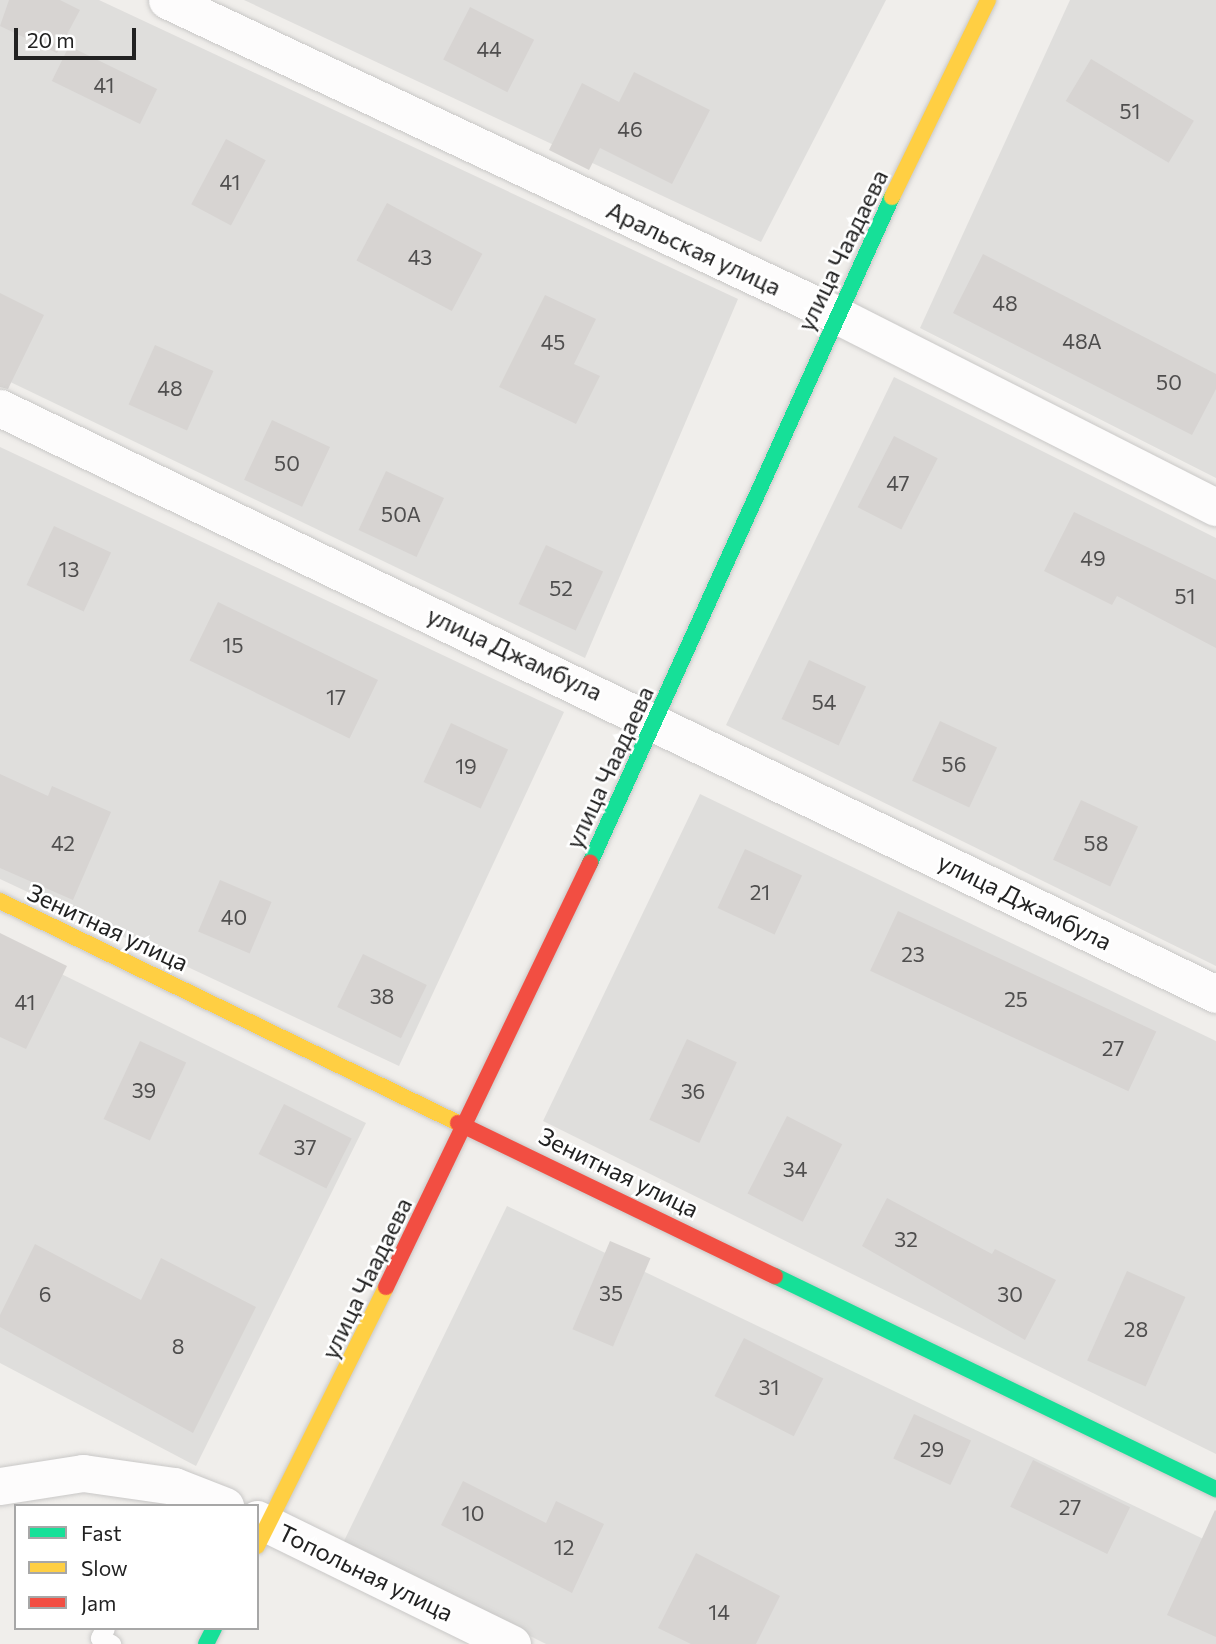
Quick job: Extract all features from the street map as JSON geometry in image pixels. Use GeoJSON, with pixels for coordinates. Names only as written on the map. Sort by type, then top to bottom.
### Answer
{"type":"FeatureCollection","features":[{"type":"Feature","properties":{"kind":"street","name":"Аральская улица"},"geometry":{"type":"LineString","coordinates":[[166,0],[835,314],[1216,507]]}},
{"type":"Feature","properties":{"kind":"street","name":"улица Чаадаева"},"geometry":{"type":"LineString","coordinates":[[261,1530],[468,1123],[656,720],[835,314],[988,0]]}},
{"type":"Feature","properties":{"kind":"street","name":"улица Джамбула"},"geometry":{"type":"LineString","coordinates":[[0,408],[656,720],[1216,994]]}},
{"type":"Feature","properties":{"kind":"street","name":"Зенитная улица"},"geometry":{"type":"LineString","coordinates":[[0,901],[468,1123],[1216,1489]]}},
{"type":"Feature","properties":{"kind":"street"},"geometry":{"type":"LineString","coordinates":[[0,1486],[83,1473],[170,1496],[214,1504]]}},
{"type":"Feature","properties":{"kind":"street","name":"Топольная улица"},"geometry":{"type":"LineString","coordinates":[[261,1530],[512,1644]]}},
{"type":"Feature","properties":{"kind":"lane"},"geometry":{"type":"LineString","coordinates":[[104,1630],[100,1638],[111,1644]]}},
{"type":"Feature","properties":{"kind":"shaded area"},"geometry":{"type":"Polygon","coordinates":[[[0,0],[99,0],[738,299],[585,658],[0,377],[0,0]]]}},
{"type":"Feature","properties":{"kind":"shaded area"},"geometry":{"type":"Polygon","coordinates":[[[244,0],[886,0],[761,242],[244,0]]]}},
{"type":"Feature","properties":{"kind":"shaded area"},"geometry":{"type":"Polygon","coordinates":[[[1070,0],[1216,0],[1216,478],[920,328],[1070,0]]]}},
{"type":"Feature","properties":{"kind":"shaded area"},"geometry":{"type":"Polygon","coordinates":[[[894,377],[1216,538],[1216,966],[726,725],[894,377]]]}},
{"type":"Feature","properties":{"kind":"shaded area"},"geometry":{"type":"Polygon","coordinates":[[[0,447],[564,712],[399,1066],[0,879],[0,447]]]}},
{"type":"Feature","properties":{"kind":"shaded area"},"geometry":{"type":"Polygon","coordinates":[[[700,794],[1216,1041],[1216,1454],[543,1121],[700,794]]]}},
{"type":"Feature","properties":{"kind":"shaded area"},"geometry":{"type":"Polygon","coordinates":[[[0,944],[366,1123],[196,1466],[0,1363],[0,944]]]}},
{"type":"Feature","properties":{"kind":"shaded area"},"geometry":{"type":"Polygon","coordinates":[[[507,1206],[1216,1545],[1216,1644],[546,1644],[343,1543],[507,1206]]]}},
{"type":"Feature","properties":{"kind":"building"},"geometry":{"type":"Polygon","coordinates":[[[9,0],[60,0],[80,10],[57,53],[0,26],[9,0]]]}},
{"type":"Feature","properties":{"kind":"building"},"geometry":{"type":"Polygon","coordinates":[[[470,7],[534,40],[507,92],[443,60],[470,7]]]}},
{"type":"Feature","properties":{"kind":"building"},"geometry":{"type":"Polygon","coordinates":[[[69,46],[157,89],[140,124],[52,81],[69,46]]]}},
{"type":"Feature","properties":{"kind":"building"},"geometry":{"type":"Polygon","coordinates":[[[1091,59],[1194,121],[1169,163],[1066,101],[1091,59]]]}},
{"type":"Feature","properties":{"kind":"building"},"geometry":{"type":"Polygon","coordinates":[[[634,72],[710,110],[672,184],[600,148],[589,170],[549,150],[582,83],[619,102],[634,72]]]}},
{"type":"Feature","properties":{"kind":"building"},"geometry":{"type":"Polygon","coordinates":[[[226,139],[266,160],[231,225],[191,204],[226,139]]]}},
{"type":"Feature","properties":{"kind":"building"},"geometry":{"type":"Polygon","coordinates":[[[387,203],[482,254],[452,311],[356,260],[387,203]]]}},
{"type":"Feature","properties":{"kind":"building"},"geometry":{"type":"Polygon","coordinates":[[[983,254],[1216,374],[1216,389],[1192,435],[953,313],[983,254]]]}},
{"type":"Feature","properties":{"kind":"building"},"geometry":{"type":"Polygon","coordinates":[[[0,293],[44,315],[8,389],[0,387],[0,293]]]}},
{"type":"Feature","properties":{"kind":"building"},"geometry":{"type":"Polygon","coordinates":[[[545,295],[596,319],[574,364],[600,376],[576,424],[499,387],[545,295]]]}},
{"type":"Feature","properties":{"kind":"building"},"geometry":{"type":"Polygon","coordinates":[[[155,345],[213,371],[187,430],[129,404],[155,345]]]}},
{"type":"Feature","properties":{"kind":"building"},"geometry":{"type":"Polygon","coordinates":[[[272,420],[330,447],[302,507],[244,480],[272,420]]]}},
{"type":"Feature","properties":{"kind":"building"},"geometry":{"type":"Polygon","coordinates":[[[894,436],[938,458],[901,530],[858,507],[894,436]]]}},
{"type":"Feature","properties":{"kind":"building"},"geometry":{"type":"Polygon","coordinates":[[[386,471],[444,498],[417,557],[359,530],[386,471]]]}},
{"type":"Feature","properties":{"kind":"building"},"geometry":{"type":"Polygon","coordinates":[[[1074,512],[1216,580],[1216,648],[1117,596],[1112,605],[1044,571],[1074,512]]]}},
{"type":"Feature","properties":{"kind":"building"},"geometry":{"type":"Polygon","coordinates":[[[54,526],[111,553],[84,612],[27,585],[54,526]]]}},
{"type":"Feature","properties":{"kind":"building"},"geometry":{"type":"Polygon","coordinates":[[[546,545],[603,572],[576,631],[519,604],[546,545]]]}},
{"type":"Feature","properties":{"kind":"building"},"geometry":{"type":"Polygon","coordinates":[[[218,602],[378,680],[349,738],[190,660],[218,602]]]}},
{"type":"Feature","properties":{"kind":"building"},"geometry":{"type":"Polygon","coordinates":[[[809,660],[866,687],[839,746],[782,719],[809,660]]]}},
{"type":"Feature","properties":{"kind":"building"},"geometry":{"type":"Polygon","coordinates":[[[940,721],[997,748],[969,807],[912,781],[940,721]]]}},
{"type":"Feature","properties":{"kind":"building"},"geometry":{"type":"Polygon","coordinates":[[[451,723],[508,750],[481,809],[424,782],[451,723]]]}},
{"type":"Feature","properties":{"kind":"building"},"geometry":{"type":"Polygon","coordinates":[[[0,774],[48,796],[52,786],[111,812],[73,900],[0,868],[0,774]]]}},
{"type":"Feature","properties":{"kind":"building"},"geometry":{"type":"Polygon","coordinates":[[[1081,800],[1138,827],[1110,886],[1053,860],[1081,800]]]}},
{"type":"Feature","properties":{"kind":"building"},"geometry":{"type":"Polygon","coordinates":[[[745,849],[802,876],[775,935],[718,908],[745,849]]]}},
{"type":"Feature","properties":{"kind":"building"},"geometry":{"type":"Polygon","coordinates":[[[220,880],[272,902],[250,953],[198,932],[220,880]]]}},
{"type":"Feature","properties":{"kind":"building"},"geometry":{"type":"Polygon","coordinates":[[[898,911],[1156,1031],[1128,1091],[870,971],[898,911]]]}},
{"type":"Feature","properties":{"kind":"building"},"geometry":{"type":"Polygon","coordinates":[[[0,933],[67,966],[26,1049],[0,1037],[0,933]]]}},
{"type":"Feature","properties":{"kind":"building"},"geometry":{"type":"Polygon","coordinates":[[[363,954],[427,985],[401,1038],[337,1007],[363,954]]]}},
{"type":"Feature","properties":{"kind":"building"},"geometry":{"type":"Polygon","coordinates":[[[687,1039],[737,1062],[699,1143],[649,1120],[687,1039]]]}},
{"type":"Feature","properties":{"kind":"building"},"geometry":{"type":"Polygon","coordinates":[[[140,1041],[186,1063],[150,1140],[104,1119],[140,1041]]]}},
{"type":"Feature","properties":{"kind":"building"},"geometry":{"type":"Polygon","coordinates":[[[284,1104],[352,1139],[326,1188],[259,1154],[284,1104]]]}},
{"type":"Feature","properties":{"kind":"building"},"geometry":{"type":"Polygon","coordinates":[[[787,1116],[842,1144],[803,1222],[748,1194],[787,1116]]]}},
{"type":"Feature","properties":{"kind":"building"},"geometry":{"type":"Polygon","coordinates":[[[887,1198],[992,1254],[995,1249],[1056,1280],[1025,1340],[862,1246],[887,1198]]]}},
{"type":"Feature","properties":{"kind":"building"},"geometry":{"type":"Polygon","coordinates":[[[610,1241],[651,1258],[613,1347],[572,1329],[610,1241]]]}},
{"type":"Feature","properties":{"kind":"building"},"geometry":{"type":"Polygon","coordinates":[[[35,1244],[141,1300],[161,1258],[256,1307],[193,1433],[0,1327],[0,1315],[35,1244]]]}},
{"type":"Feature","properties":{"kind":"building"},"geometry":{"type":"Polygon","coordinates":[[[1127,1271],[1185,1297],[1146,1387],[1087,1361],[1127,1271]]]}},
{"type":"Feature","properties":{"kind":"building"},"geometry":{"type":"Polygon","coordinates":[[[744,1338],[823,1378],[794,1436],[714,1396],[744,1338]]]}},
{"type":"Feature","properties":{"kind":"building"},"geometry":{"type":"Polygon","coordinates":[[[914,1414],[971,1441],[950,1485],[893,1458],[914,1414]]]}},
{"type":"Feature","properties":{"kind":"building"},"geometry":{"type":"Polygon","coordinates":[[[1033,1460],[1130,1507],[1107,1554],[1010,1507],[1033,1460]]]}},
{"type":"Feature","properties":{"kind":"building"},"geometry":{"type":"Polygon","coordinates":[[[463,1481],[546,1523],[556,1501],[604,1524],[572,1593],[441,1525],[463,1481]]]}},
{"type":"Feature","properties":{"kind":"building"},"geometry":{"type":"Polygon","coordinates":[[[1216,1511],[1216,1637],[1167,1615],[1216,1511]]]}},
{"type":"Feature","properties":{"kind":"building"},"geometry":{"type":"Polygon","coordinates":[[[696,1553],[780,1596],[756,1644],[691,1644],[658,1628],[696,1553]]]}},
{"type":"Feature","properties":{"kind":"traffic: fast"},"geometry":{"type":"LineString","coordinates":[[590,863],[892,197]]}},
{"type":"Feature","properties":{"kind":"traffic: fast"},"geometry":{"type":"LineString","coordinates":[[775,1276],[1216,1489]]}},
{"type":"Feature","properties":{"kind":"traffic: fast"},"geometry":{"type":"LineString","coordinates":[[206,1644],[213,1630]]}},
{"type":"Feature","properties":{"kind":"traffic: slow"},"geometry":{"type":"LineString","coordinates":[[892,197],[988,0]]}},
{"type":"Feature","properties":{"kind":"traffic: slow"},"geometry":{"type":"LineString","coordinates":[[0,901],[458,1123]]}},
{"type":"Feature","properties":{"kind":"traffic: slow"},"geometry":{"type":"LineString","coordinates":[[259,1542],[386,1287]]}},
{"type":"Feature","properties":{"kind":"traffic: jam"},"geometry":{"type":"LineString","coordinates":[[386,1287],[590,863]]}},
{"type":"Feature","properties":{"kind":"traffic: jam"},"geometry":{"type":"LineString","coordinates":[[458,1123],[775,1276]]}}]}
